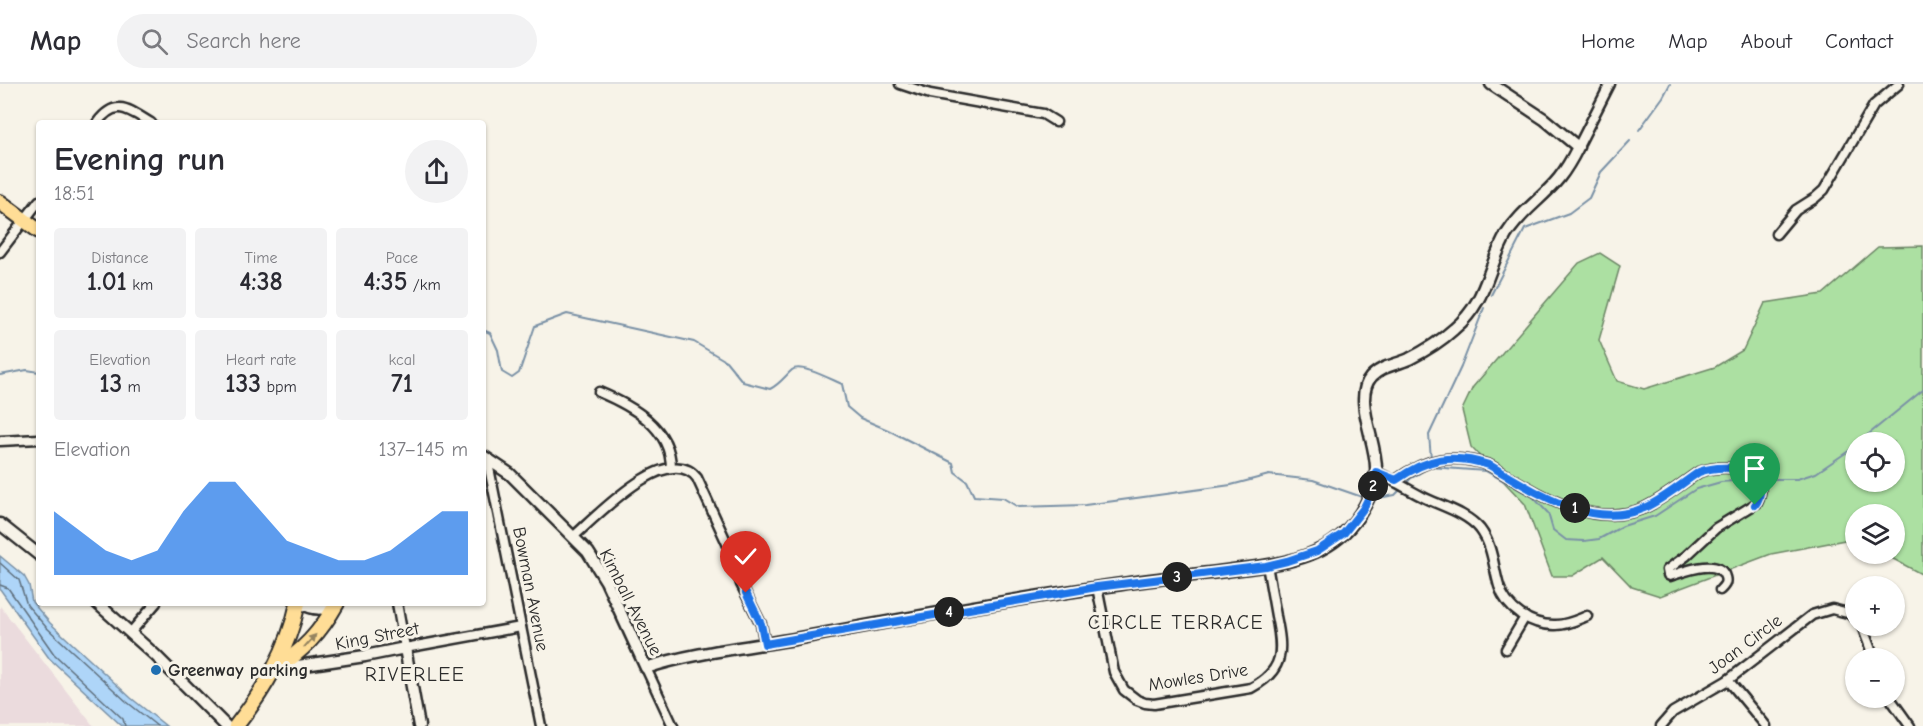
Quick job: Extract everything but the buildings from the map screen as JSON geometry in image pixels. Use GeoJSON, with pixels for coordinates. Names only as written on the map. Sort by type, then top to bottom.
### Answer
{"type":"FeatureCollection","features":[{"type":"Feature","properties":{"kind":"main road"},"geometry":{"type":"LineString","coordinates":[[0,202],[36,229]]}},
{"type":"Feature","properties":{"kind":"main road"},"geometry":{"type":"LineString","coordinates":[[236,726],[252,706],[274,670],[298,606]]}},
{"type":"Feature","properties":{"kind":"main road"},"geometry":{"type":"LineString","coordinates":[[274,670],[297,656],[326,623],[334,606]]}},
{"type":"Feature","properties":{"kind":"street"},"geometry":{"type":"LineString","coordinates":[[900,84],[930,94],[1043,114],[1056,122]]}},
{"type":"Feature","properties":{"kind":"street"},"geometry":{"type":"LineString","coordinates":[[1491,84],[1544,119],[1578,147]]}},
{"type":"Feature","properties":{"kind":"street"},"geometry":{"type":"LineString","coordinates":[[646,668],[675,660],[1097,587],[1266,566],[1324,548],[1344,533],[1363,509],[1370,495],[1376,472],[1374,448],[1364,400],[1369,379],[1380,370],[1420,354],[1465,319],[1480,298],[1504,239],[1512,227],[1558,180],[1578,147],[1610,84]]}},
{"type":"Feature","properties":{"kind":"street"},"geometry":{"type":"LineString","coordinates":[[1776,234],[1796,210],[1824,190],[1874,105],[1899,84]]}},
{"type":"Feature","properties":{"kind":"street"},"geometry":{"type":"LineString","coordinates":[[100,120],[109,110],[120,108],[146,120]]}},
{"type":"Feature","properties":{"kind":"street"},"geometry":{"type":"LineString","coordinates":[[0,252],[36,205]]}},
{"type":"Feature","properties":{"kind":"street"},"geometry":{"type":"LineString","coordinates":[[599,392],[631,408],[662,434],[669,449],[671,468]]}},
{"type":"Feature","properties":{"kind":"street"},"geometry":{"type":"LineString","coordinates":[[0,441],[36,440]]}},
{"type":"Feature","properties":{"kind":"street","name":"Kimball Avenue"},"geometry":{"type":"LineString","coordinates":[[486,458],[510,474],[588,552],[601,573],[673,726]]}},
{"type":"Feature","properties":{"kind":"street"},"geometry":{"type":"LineString","coordinates":[[1398,481],[1411,469],[1432,460],[1479,462],[1563,504],[1598,515],[1611,516],[1624,515],[1647,507],[1691,477],[1708,469],[1726,467],[1755,471],[1759,477],[1760,497],[1757,503],[1716,528],[1667,570],[1670,576],[1703,566],[1717,568],[1726,580],[1720,590]]}},
{"type":"Feature","properties":{"kind":"street","name":"Bowman Avenue"},"geometry":{"type":"LineString","coordinates":[[486,462],[541,726]]}},
{"type":"Feature","properties":{"kind":"street"},"geometry":{"type":"LineString","coordinates":[[573,537],[627,489],[671,468],[686,468],[697,478],[731,552],[741,584],[761,624],[765,644]]}},
{"type":"Feature","properties":{"kind":"street"},"geometry":{"type":"LineString","coordinates":[[1376,472],[1398,481],[1409,489],[1471,520],[1488,541],[1499,587],[1505,600],[1525,617],[1542,624],[1556,625],[1587,616]]}},
{"type":"Feature","properties":{"kind":"street"},"geometry":{"type":"LineString","coordinates":[[0,524],[36,553]]}},
{"type":"Feature","properties":{"kind":"street","name":"Mowles Drive"},"geometry":{"type":"LineString","coordinates":[[1097,587],[1114,672],[1119,683],[1130,696],[1154,704],[1251,688],[1275,670],[1281,644],[1266,566]]}},
{"type":"Feature","properties":{"kind":"street"},"geometry":{"type":"LineString","coordinates":[[101,606],[131,632],[226,726]]}},
{"type":"Feature","properties":{"kind":"street"},"geometry":{"type":"LineString","coordinates":[[131,632],[153,606]]}},
{"type":"Feature","properties":{"kind":"street"},"geometry":{"type":"LineString","coordinates":[[308,606],[317,609],[331,606]]}},
{"type":"Feature","properties":{"kind":"street"},"geometry":{"type":"LineString","coordinates":[[398,606],[419,726]]}},
{"type":"Feature","properties":{"kind":"street","name":"Joan Circle"},"geometry":{"type":"LineString","coordinates":[[1660,726],[1673,712],[1728,680],[1814,613],[1823,610],[1839,610],[1845,613]]}},
{"type":"Feature","properties":{"kind":"street"},"geometry":{"type":"LineString","coordinates":[[1506,649],[1525,617]]}},
{"type":"Feature","properties":{"kind":"street","name":"King Street"},"geometry":{"type":"LineString","coordinates":[[274,670],[365,657],[521,627]]}},
{"type":"Feature","properties":{"kind":"street"},"geometry":{"type":"LineString","coordinates":[[1728,680],[1766,726]]}},
{"type":"Feature","properties":{"kind":"street"},"geometry":{"type":"LineString","coordinates":[[1897,708],[1910,726]]}},
{"type":"Feature","properties":{"kind":"shaded area"},"geometry":{"type":"Polygon","coordinates":[[[0,606],[92,724],[95,726],[0,726],[0,606]]]}},
{"type":"Feature","properties":{"kind":"green space"},"geometry":{"type":"Polygon","coordinates":[[[1923,246],[1923,575],[1903,564],[1905,564],[1905,504],[1845,504],[1845,540],[1771,554],[1660,596],[1632,587],[1603,557],[1572,576],[1552,576],[1525,504],[1471,447],[1462,410],[1473,387],[1579,263],[1600,253],[1620,266],[1599,340],[1617,381],[1644,389],[1715,367],[1743,350],[1765,303],[1823,294],[1878,247],[1923,246]]]}},
{"type":"Feature","properties":{"kind":"water"},"geometry":{"type":"Polygon","coordinates":[[[0,556],[24,576],[29,585],[32,602],[50,623],[131,698],[166,726],[122,726],[49,658],[0,589],[0,556]]]}},
{"type":"Feature","properties":{"kind":"waterway"},"geometry":{"type":"LineString","coordinates":[[1639,130],[1670,84]]}},
{"type":"Feature","properties":{"kind":"waterway"},"geometry":{"type":"LineString","coordinates":[[1491,295],[1525,229],[1569,213],[1589,198],[1601,172],[1630,141]]}},
{"type":"Feature","properties":{"kind":"waterway"},"geometry":{"type":"LineString","coordinates":[[1431,458],[1429,435],[1461,367],[1484,308]]}},
{"type":"Feature","properties":{"kind":"waterway"},"geometry":{"type":"LineString","coordinates":[[486,331],[490,333],[498,350],[502,372],[512,378],[519,373],[535,326],[567,314],[694,342],[726,361],[743,382],[770,389],[796,368],[809,370],[842,384],[847,407],[860,418],[953,463],[955,472],[967,481],[974,496],[1003,498],[1018,507],[1085,505],[1231,485],[1269,475],[1313,480],[1365,498]]}},
{"type":"Feature","properties":{"kind":"waterway"},"geometry":{"type":"LineString","coordinates":[[0,375],[27,370],[36,372]]}},
{"type":"Feature","properties":{"kind":"waterway"},"geometry":{"type":"LineString","coordinates":[[1871,432],[1923,390]]}},
{"type":"Feature","properties":{"kind":"waterway"},"geometry":{"type":"LineString","coordinates":[[1765,479],[1797,479],[1816,473],[1845,453]]}},
{"type":"Feature","properties":{"kind":"waterway"},"geometry":{"type":"LineString","coordinates":[[1405,485],[1410,479],[1430,467],[1486,471],[1533,497],[1548,513],[1553,530],[1566,540],[1584,541],[1599,539],[1623,526],[1655,516],[1696,489],[1721,482],[1757,479]]}},
{"type":"Feature","properties":{"kind":"waterway"},"geometry":{"type":"LineString","coordinates":[[1373,499],[1395,495],[1401,489]]}},
{"type":"Feature","properties":{"kind":"place","name":"Greenway parking"},"geometry":{"type":"Point","coordinates":[156,670]}},
{"type":"Feature","properties":{"kind":"district","name":"CIRCLE TERRACE"},"geometry":{"type":"Point","coordinates":[1176,622]}},
{"type":"Feature","properties":{"kind":"district","name":"RIVERLEE"},"geometry":{"type":"Point","coordinates":[415,674]}},
{"type":"Feature","properties":{"kind":"route"},"geometry":{"type":"LineString","coordinates":[[746,593],[761,624],[765,644],[1097,587],[1266,566],[1317,551],[1336,540],[1363,509],[1370,495],[1376,472],[1396,480],[1411,469],[1432,460],[1465,460],[1489,465],[1563,504],[1598,515],[1611,516],[1633,513],[1647,507],[1699,472],[1708,469],[1726,467],[1755,471],[1759,477],[1760,497],[1755,505]]}}]}
